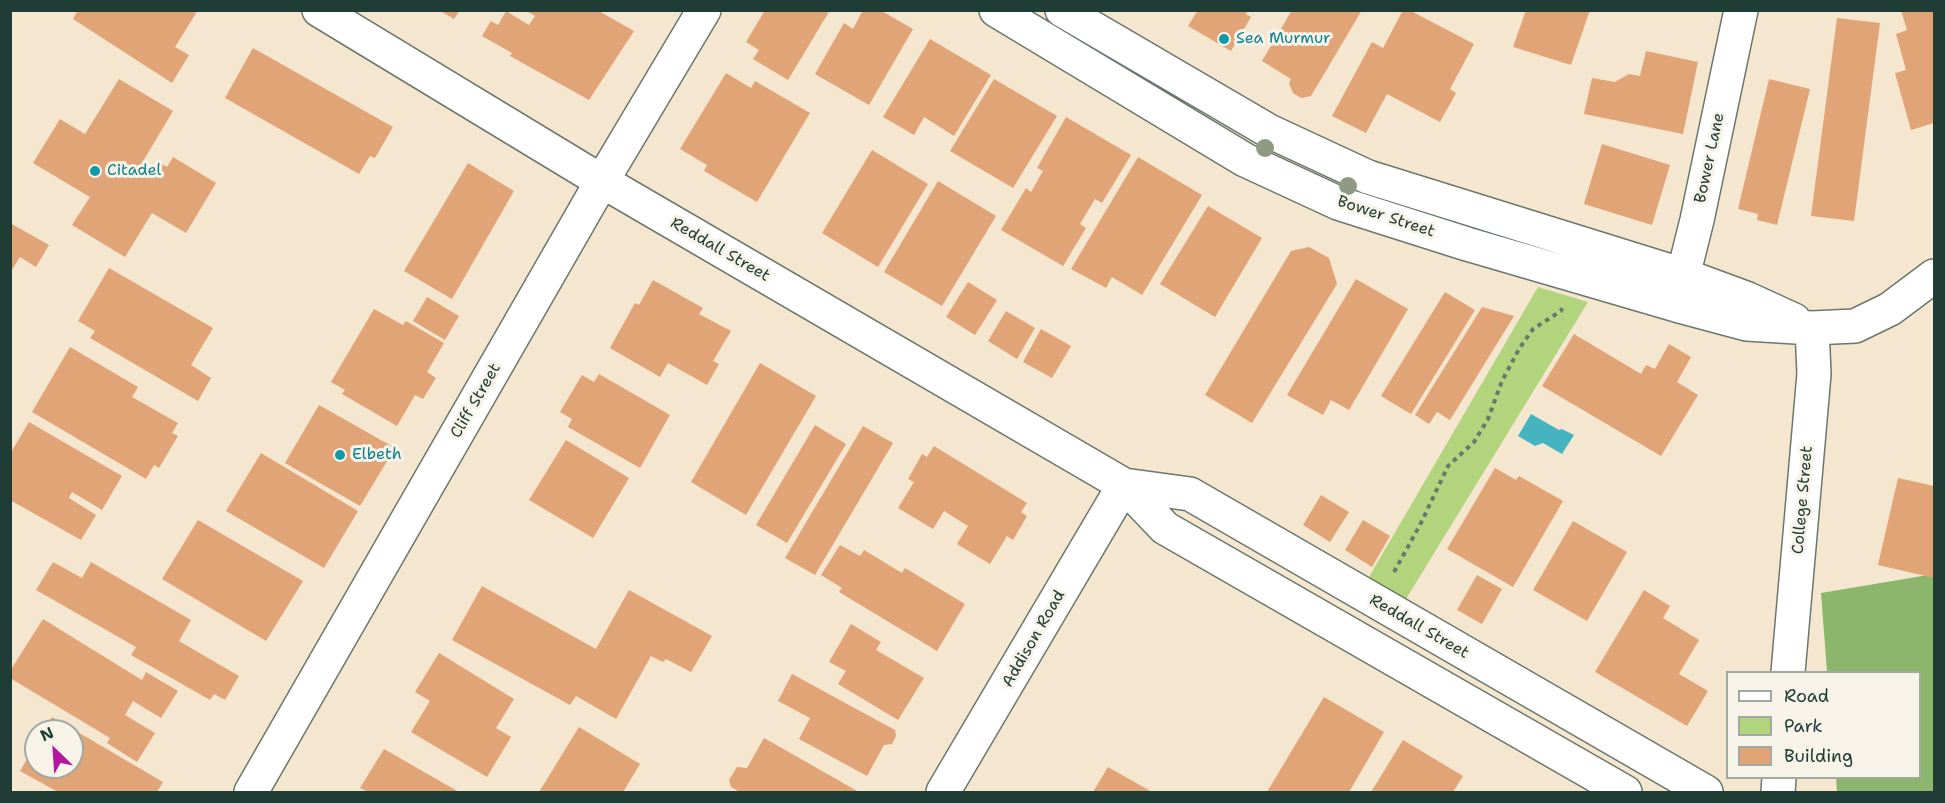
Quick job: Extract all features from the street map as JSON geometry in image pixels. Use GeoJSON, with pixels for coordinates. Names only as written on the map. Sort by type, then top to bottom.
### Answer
{"type":"FeatureCollection","features":[{"type":"Feature","properties":{"kind":"street","name":"Reddall Street"},"geometry":{"type":"LineString","coordinates":[[319,10],[602,181],[1124,484],[1165,528],[1620,791]]}},
{"type":"Feature","properties":{"kind":"street","name":"Cliff Street"},"geometry":{"type":"LineString","coordinates":[[251,792],[602,181],[704,10]]}},
{"type":"Feature","properties":{"kind":"street","name":"Bower Street"},"geometry":{"type":"LineString","coordinates":[[996,10],[1245,160],[1327,198],[1573,276],[1748,298],[1812,328],[1856,326],[1890,309],[1935,276]]}},
{"type":"Feature","properties":{"kind":"street","name":"Bower Street"},"geometry":{"type":"LineString","coordinates":[[1062,10],[1269,131],[1368,177],[1679,290]]}},
{"type":"Feature","properties":{"kind":"street","name":"Bower Lane"},"geometry":{"type":"LineString","coordinates":[[1679,290],[1697,220],[1741,10]]}},
{"type":"Feature","properties":{"kind":"street","name":"College Street"},"geometry":{"type":"LineString","coordinates":[[1788,671],[1814,374],[1812,328]]}},
{"type":"Feature","properties":{"kind":"street","name":"Reddall Street"},"geometry":{"type":"LineString","coordinates":[[1124,484],[1190,494],[1706,792]]}},
{"type":"Feature","properties":{"kind":"street","name":"Addison Road"},"geometry":{"type":"LineString","coordinates":[[943,792],[1124,484]]}},
{"type":"Feature","properties":{"kind":"path"},"geometry":{"type":"LineString","coordinates":[[1380,604],[1390,579],[1420,525],[1448,466],[1474,442],[1488,419],[1502,381],[1533,329],[1561,311],[1573,276]]}},
{"type":"Feature","properties":{"kind":"green space"},"geometry":{"type":"Polygon","coordinates":[[[1538,287],[1588,302],[1406,599],[1369,577],[1538,287]]]}},
{"type":"Feature","properties":{"kind":"green space"},"geometry":{"type":"Polygon","coordinates":[[[1934,574],[1934,792],[1837,792],[1836,779],[1921,779],[1921,671],[1827,671],[1821,593],[1934,574]]]}},
{"type":"Feature","properties":{"kind":"water"},"geometry":{"type":"Polygon","coordinates":[[[1531,414],[1559,430],[1562,429],[1574,435],[1562,454],[1543,443],[1535,446],[1518,436],[1531,414]]]}},
{"type":"Feature","properties":{"kind":"building"},"geometry":{"type":"Polygon","coordinates":[[[78,10],[198,10],[175,47],[189,55],[172,83],[73,19],[78,10]]]}},
{"type":"Feature","properties":{"kind":"building"},"geometry":{"type":"Polygon","coordinates":[[[439,10],[460,10],[454,19],[439,10]]]}},
{"type":"Feature","properties":{"kind":"building"},"geometry":{"type":"Polygon","coordinates":[[[525,10],[597,10],[634,31],[589,100],[510,56],[512,53],[482,36],[491,21],[498,25],[506,11],[529,25],[535,16],[525,10]]]}},
{"type":"Feature","properties":{"kind":"building"},"geometry":{"type":"Polygon","coordinates":[[[765,10],[830,10],[788,80],[753,59],[759,50],[746,42],[765,10]]]}},
{"type":"Feature","properties":{"kind":"building"},"geometry":{"type":"Polygon","coordinates":[[[863,10],[880,10],[913,29],[869,105],[815,74],[844,23],[853,29],[863,10]]]}},
{"type":"Feature","properties":{"kind":"building","name":"Sea Murmur"},"geometry":{"type":"Polygon","coordinates":[[[1198,10],[1248,10],[1246,14],[1251,17],[1231,51],[1188,26],[1198,10]]]}},
{"type":"Feature","properties":{"kind":"building"},"geometry":{"type":"Polygon","coordinates":[[[1292,10],[1362,10],[1311,96],[1301,98],[1293,93],[1289,83],[1291,79],[1262,61],[1292,10]]]}},
{"type":"Feature","properties":{"kind":"building"},"geometry":{"type":"Polygon","coordinates":[[[1403,10],[1409,10],[1474,44],[1450,89],[1456,93],[1440,122],[1387,94],[1366,133],[1332,116],[1372,42],[1383,48],[1403,10]]]}},
{"type":"Feature","properties":{"kind":"building"},"geometry":{"type":"Polygon","coordinates":[[[1526,10],[1590,10],[1571,65],[1513,47],[1526,10]]]}},
{"type":"Feature","properties":{"kind":"building"},"geometry":{"type":"Polygon","coordinates":[[[1901,10],[1934,10],[1934,123],[1911,130],[1895,73],[1906,70],[1896,34],[1907,30],[1901,10]]]}},
{"type":"Feature","properties":{"kind":"building"},"geometry":{"type":"Polygon","coordinates":[[[1837,18],[1880,23],[1854,221],[1811,216],[1837,18]]]}},
{"type":"Feature","properties":{"kind":"building"},"geometry":{"type":"Polygon","coordinates":[[[930,39],[991,75],[954,136],[924,117],[914,135],[883,117],[930,39]]]}},
{"type":"Feature","properties":{"kind":"building"},"geometry":{"type":"Polygon","coordinates":[[[253,48],[393,127],[375,158],[370,156],[359,174],[225,98],[253,48]]]}},
{"type":"Feature","properties":{"kind":"building"},"geometry":{"type":"Polygon","coordinates":[[[1646,51],[1698,62],[1683,134],[1584,114],[1592,78],[1615,82],[1629,74],[1640,76],[1646,51]]]}},
{"type":"Feature","properties":{"kind":"building"},"geometry":{"type":"Polygon","coordinates":[[[726,73],[751,88],[755,81],[810,113],[757,202],[704,171],[707,165],[680,149],[726,73]]]}},
{"type":"Feature","properties":{"kind":"building","name":"Citadel"},"geometry":{"type":"Polygon","coordinates":[[[119,79],[173,111],[139,168],[150,174],[157,161],[167,167],[173,157],[216,183],[186,233],[152,213],[125,257],[72,225],[90,197],[33,163],[60,119],[85,134],[119,79]]]}},
{"type":"Feature","properties":{"kind":"building"},"geometry":{"type":"Polygon","coordinates":[[[994,79],[1057,116],[1013,188],[950,151],[994,79]]]}},
{"type":"Feature","properties":{"kind":"building"},"geometry":{"type":"Polygon","coordinates":[[[1769,79],[1810,89],[1777,225],[1757,220],[1758,214],[1738,209],[1769,79]]]}},
{"type":"Feature","properties":{"kind":"building"},"geometry":{"type":"Polygon","coordinates":[[[1066,117],[1131,155],[1102,203],[1095,199],[1080,224],[1086,228],[1063,266],[1001,230],[1026,188],[1031,192],[1043,171],[1037,168],[1066,117]]]}},
{"type":"Feature","properties":{"kind":"building"},"geometry":{"type":"Polygon","coordinates":[[[1602,144],[1670,165],[1652,225],[1584,204],[1602,144]]]}},
{"type":"Feature","properties":{"kind":"building"},"geometry":{"type":"Polygon","coordinates":[[[872,150],[928,184],[878,267],[822,233],[872,150]]]}},
{"type":"Feature","properties":{"kind":"building"},"geometry":{"type":"Polygon","coordinates":[[[1138,157],[1202,195],[1142,295],[1112,277],[1106,288],[1071,269],[1138,157]]]}},
{"type":"Feature","properties":{"kind":"building"},"geometry":{"type":"Polygon","coordinates":[[[468,163],[514,191],[452,299],[404,271],[468,163]]]}},
{"type":"Feature","properties":{"kind":"building"},"geometry":{"type":"Polygon","coordinates":[[[938,181],[996,216],[942,306],[884,272],[938,181]]]}},
{"type":"Feature","properties":{"kind":"building"},"geometry":{"type":"Polygon","coordinates":[[[1208,206],[1262,238],[1215,317],[1160,284],[1208,206]]]}},
{"type":"Feature","properties":{"kind":"building"},"geometry":{"type":"Polygon","coordinates":[[[10,223],[49,245],[36,267],[20,257],[10,273],[10,223]]]}},
{"type":"Feature","properties":{"kind":"building"},"geometry":{"type":"Polygon","coordinates":[[[1309,247],[1329,258],[1337,284],[1252,423],[1205,395],[1291,251],[1309,247]]]}},
{"type":"Feature","properties":{"kind":"building"},"geometry":{"type":"Polygon","coordinates":[[[109,268],[213,328],[191,365],[211,378],[198,401],[90,338],[95,331],[78,321],[109,268]]]}},
{"type":"Feature","properties":{"kind":"building"},"geometry":{"type":"Polygon","coordinates":[[[1356,279],[1408,309],[1349,410],[1331,400],[1323,415],[1287,395],[1356,279]]]}},
{"type":"Feature","properties":{"kind":"building"},"geometry":{"type":"Polygon","coordinates":[[[653,280],[703,308],[699,314],[731,331],[713,361],[719,364],[707,385],[668,363],[660,377],[610,348],[635,303],[639,305],[653,280]]]}},
{"type":"Feature","properties":{"kind":"building"},"geometry":{"type":"Polygon","coordinates":[[[968,282],[997,300],[975,335],[946,317],[968,282]]]}},
{"type":"Feature","properties":{"kind":"building"},"geometry":{"type":"Polygon","coordinates":[[[1445,292],[1475,310],[1411,414],[1381,396],[1445,292]]]}},
{"type":"Feature","properties":{"kind":"building"},"geometry":{"type":"Polygon","coordinates":[[[427,297],[459,316],[445,340],[413,321],[427,297]]]}},
{"type":"Feature","properties":{"kind":"building"},"geometry":{"type":"Polygon","coordinates":[[[1482,307],[1514,316],[1450,420],[1437,412],[1429,424],[1415,415],[1482,307]]]}},
{"type":"Feature","properties":{"kind":"building"},"geometry":{"type":"Polygon","coordinates":[[[374,309],[403,325],[406,321],[444,343],[427,372],[436,378],[423,399],[415,395],[397,426],[342,394],[345,390],[331,382],[374,309]]]}},
{"type":"Feature","properties":{"kind":"building"},"geometry":{"type":"Polygon","coordinates":[[[1006,311],[1035,328],[1017,359],[988,341],[1006,311]]]}},
{"type":"Feature","properties":{"kind":"building"},"geometry":{"type":"Polygon","coordinates":[[[1041,329],[1071,346],[1052,378],[1023,362],[1041,329]]]}},
{"type":"Feature","properties":{"kind":"building"},"geometry":{"type":"Polygon","coordinates":[[[1574,334],[1641,374],[1646,365],[1655,369],[1669,344],[1691,357],[1677,382],[1698,395],[1661,456],[1542,386],[1574,334]]]}},
{"type":"Feature","properties":{"kind":"building"},"geometry":{"type":"Polygon","coordinates":[[[70,347],[138,387],[132,397],[178,423],[172,433],[178,436],[159,468],[154,465],[146,479],[32,412],[70,347]]]}},
{"type":"Feature","properties":{"kind":"building"},"geometry":{"type":"Polygon","coordinates":[[[760,363],[816,396],[746,515],[691,482],[760,363]]]}},
{"type":"Feature","properties":{"kind":"building"},"geometry":{"type":"Polygon","coordinates":[[[599,374],[670,415],[640,468],[568,427],[572,419],[560,412],[582,375],[594,382],[599,374]]]}},
{"type":"Feature","properties":{"kind":"building","name":"Elbeth"},"geometry":{"type":"Polygon","coordinates":[[[319,405],[395,448],[360,506],[285,463],[319,405]]]}},
{"type":"Feature","properties":{"kind":"building"},"geometry":{"type":"Polygon","coordinates":[[[29,422],[122,476],[102,510],[72,492],[69,498],[96,515],[81,540],[10,500],[10,454],[29,422]]]}},
{"type":"Feature","properties":{"kind":"building"},"geometry":{"type":"Polygon","coordinates":[[[815,425],[846,444],[787,543],[756,525],[815,425]]]}},
{"type":"Feature","properties":{"kind":"building"},"geometry":{"type":"Polygon","coordinates":[[[863,426],[893,443],[815,575],[785,558],[863,426]]]}},
{"type":"Feature","properties":{"kind":"building"},"geometry":{"type":"Polygon","coordinates":[[[566,440],[629,478],[593,538],[529,500],[566,440]]]}},
{"type":"Feature","properties":{"kind":"building"},"geometry":{"type":"Polygon","coordinates":[[[934,446],[1027,503],[1021,512],[1027,516],[1013,540],[1007,536],[990,564],[957,544],[968,526],[944,511],[933,529],[898,508],[914,482],[908,479],[922,454],[927,457],[934,446]]]}},
{"type":"Feature","properties":{"kind":"building"},"geometry":{"type":"Polygon","coordinates":[[[261,453],[358,511],[324,568],[226,511],[261,453]]]}},
{"type":"Feature","properties":{"kind":"building"},"geometry":{"type":"Polygon","coordinates":[[[1495,468],[1516,480],[1519,476],[1563,501],[1513,587],[1447,549],[1495,468]]]}},
{"type":"Feature","properties":{"kind":"building"},"geometry":{"type":"Polygon","coordinates":[[[1898,478],[1934,486],[1934,578],[1878,565],[1898,478]]]}},
{"type":"Feature","properties":{"kind":"building"},"geometry":{"type":"Polygon","coordinates":[[[1321,495],[1349,512],[1330,542],[1303,525],[1321,495]]]}},
{"type":"Feature","properties":{"kind":"building"},"geometry":{"type":"Polygon","coordinates":[[[198,520],[303,581],[266,641],[162,579],[198,520]]]}},
{"type":"Feature","properties":{"kind":"building"},"geometry":{"type":"Polygon","coordinates":[[[1363,520],[1390,536],[1372,567],[1345,550],[1363,520]]]}},
{"type":"Feature","properties":{"kind":"building"},"geometry":{"type":"Polygon","coordinates":[[[1573,521],[1627,552],[1587,621],[1533,590],[1573,521]]]}},
{"type":"Feature","properties":{"kind":"building"},"geometry":{"type":"Polygon","coordinates":[[[840,545],[860,556],[864,550],[902,573],[905,568],[965,604],[937,651],[839,592],[842,588],[821,575],[840,545]]]}},
{"type":"Feature","properties":{"kind":"building"},"geometry":{"type":"Polygon","coordinates":[[[53,562],[82,578],[91,562],[191,620],[179,641],[239,676],[225,700],[214,694],[210,700],[131,655],[136,647],[36,590],[53,562]]]}},
{"type":"Feature","properties":{"kind":"building"},"geometry":{"type":"Polygon","coordinates":[[[1477,575],[1502,589],[1482,624],[1457,610],[1477,575]]]}},
{"type":"Feature","properties":{"kind":"building"},"geometry":{"type":"Polygon","coordinates":[[[482,586],[596,649],[629,590],[712,636],[691,672],[666,659],[663,662],[651,656],[616,719],[576,696],[570,705],[452,640],[482,586]]]}},
{"type":"Feature","properties":{"kind":"building"},"geometry":{"type":"Polygon","coordinates":[[[1644,590],[1670,606],[1663,618],[1699,640],[1679,674],[1708,691],[1687,726],[1595,672],[1644,590]]]}},
{"type":"Feature","properties":{"kind":"building"},"geometry":{"type":"Polygon","coordinates":[[[43,619],[142,680],[146,672],[178,691],[161,718],[133,701],[125,715],[155,733],[137,762],[107,743],[110,738],[84,722],[84,719],[78,719],[10,678],[10,671],[43,619]]]}},
{"type":"Feature","properties":{"kind":"building"},"geometry":{"type":"Polygon","coordinates":[[[851,624],[881,642],[876,650],[924,678],[898,720],[838,684],[846,671],[829,662],[851,624]]]}},
{"type":"Feature","properties":{"kind":"building"},"geometry":{"type":"Polygon","coordinates":[[[439,653],[514,699],[496,728],[511,737],[487,777],[411,732],[430,701],[415,692],[439,653]]]}},
{"type":"Feature","properties":{"kind":"building"},"geometry":{"type":"Polygon","coordinates":[[[792,674],[895,730],[896,736],[892,744],[884,745],[867,776],[799,739],[810,718],[778,701],[792,674]]]}},
{"type":"Feature","properties":{"kind":"building"},"geometry":{"type":"Polygon","coordinates":[[[1324,697],[1384,732],[1349,792],[1267,792],[1324,697]]]}},
{"type":"Feature","properties":{"kind":"building"},"geometry":{"type":"Polygon","coordinates":[[[579,727],[640,764],[623,792],[539,792],[579,727]]]}},
{"type":"Feature","properties":{"kind":"building"},"geometry":{"type":"Polygon","coordinates":[[[84,736],[163,782],[157,792],[58,792],[34,779],[84,779],[84,736]]]}},
{"type":"Feature","properties":{"kind":"building"},"geometry":{"type":"Polygon","coordinates":[[[764,738],[859,792],[740,792],[731,787],[729,780],[737,767],[747,768],[764,738]]]}},
{"type":"Feature","properties":{"kind":"building"},"geometry":{"type":"Polygon","coordinates":[[[1403,740],[1463,776],[1453,792],[1371,792],[1403,740]]]}},
{"type":"Feature","properties":{"kind":"building"},"geometry":{"type":"Polygon","coordinates":[[[384,749],[459,792],[368,792],[360,788],[384,749]]]}},
{"type":"Feature","properties":{"kind":"building"},"geometry":{"type":"Polygon","coordinates":[[[1108,767],[1152,792],[1093,792],[1108,767]]]}},
{"type":"Feature","properties":{"kind":"place","name":"Sea Murmur"},"geometry":{"type":"Point","coordinates":[1224,39]}},
{"type":"Feature","properties":{"kind":"place","name":"Citadel"},"geometry":{"type":"Point","coordinates":[95,171]}},
{"type":"Feature","properties":{"kind":"place","name":"Elbeth"},"geometry":{"type":"Point","coordinates":[340,455]}}]}
